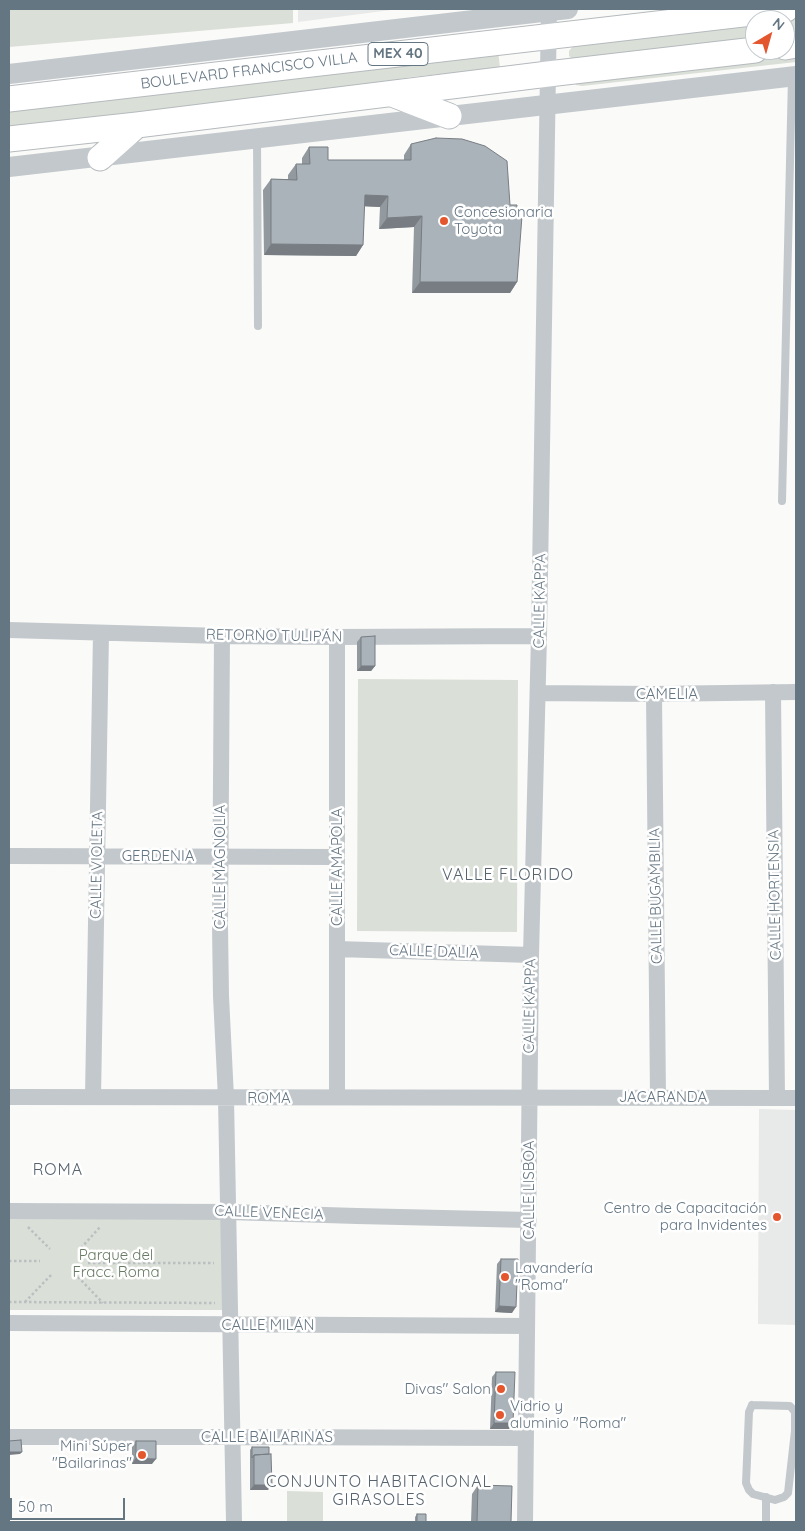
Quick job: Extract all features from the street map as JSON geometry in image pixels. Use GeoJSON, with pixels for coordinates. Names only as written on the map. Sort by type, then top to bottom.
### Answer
{"type":"FeatureCollection","features":[{"type":"Feature","properties":{"kind":"main road","name":"BOULEVARD FRANCISCO VILLA"},"geometry":{"type":"LineString","coordinates":[[9,99],[786,9]]}},
{"type":"Feature","properties":{"kind":"main road"},"geometry":{"type":"LineString","coordinates":[[9,139],[745,51]]}},
{"type":"Feature","properties":{"kind":"main road"},"geometry":{"type":"LineString","coordinates":[[390,94],[448,116]]}},
{"type":"Feature","properties":{"kind":"main road"},"geometry":{"type":"LineString","coordinates":[[100,158],[137,125]]}},
{"type":"Feature","properties":{"kind":"street","name":"CALLE KAPPA"},"geometry":{"type":"LineString","coordinates":[[529,1097],[540,636],[547,105],[549,37],[555,9]]}},
{"type":"Feature","properties":{"kind":"street","name":"BOULEVARD FRANCISCO VILLA"},"geometry":{"type":"LineString","coordinates":[[9,74],[555,9]]}},
{"type":"Feature","properties":{"kind":"street"},"geometry":{"type":"LineString","coordinates":[[9,167],[794,77]]}},
{"type":"Feature","properties":{"kind":"street","name":"RETORNO TULIPÁN"},"geometry":{"type":"LineString","coordinates":[[9,630],[222,636],[540,636]]}},
{"type":"Feature","properties":{"kind":"street","name":"CALLE VIOLETA"},"geometry":{"type":"LineString","coordinates":[[93,1097],[101,633]]}},
{"type":"Feature","properties":{"kind":"street","name":"CALLE MAGNOLIA"},"geometry":{"type":"LineString","coordinates":[[222,636],[221,996],[229,1212],[234,1522]]}},
{"type":"Feature","properties":{"kind":"street","name":"CALLE AMAPOLA"},"geometry":{"type":"LineString","coordinates":[[337,637],[337,1097]]}},
{"type":"Feature","properties":{"kind":"street","name":"CALLE HORTENSIA"},"geometry":{"type":"LineString","coordinates":[[773,692],[777,1098]]}},
{"type":"Feature","properties":{"kind":"street","name":"CAMELIA"},"geometry":{"type":"LineString","coordinates":[[538,693],[796,692]]}},
{"type":"Feature","properties":{"kind":"street","name":"CALLE BUGAMBILIA"},"geometry":{"type":"LineString","coordinates":[[654,694],[658,1097]]}},
{"type":"Feature","properties":{"kind":"street","name":"GERDENIA"},"geometry":{"type":"LineString","coordinates":[[9,856],[337,857]]}},
{"type":"Feature","properties":{"kind":"street","name":"CALLE DALIA"},"geometry":{"type":"LineString","coordinates":[[337,949],[531,955]]}},
{"type":"Feature","properties":{"kind":"street","name":"ROMA"},"geometry":{"type":"LineString","coordinates":[[9,1097],[529,1097]]}},
{"type":"Feature","properties":{"kind":"street","name":"JACARANDA"},"geometry":{"type":"LineString","coordinates":[[529,1097],[796,1098]]}},
{"type":"Feature","properties":{"kind":"street","name":"CALLE LISBOA"},"geometry":{"type":"LineString","coordinates":[[525,1522],[529,1097]]}},
{"type":"Feature","properties":{"kind":"street","name":"CALLE VENECIA"},"geometry":{"type":"LineString","coordinates":[[9,1212],[229,1212],[529,1220]]}},
{"type":"Feature","properties":{"kind":"street","name":"CALLE MILÁN"},"geometry":{"type":"LineString","coordinates":[[9,1323],[527,1326]]}},
{"type":"Feature","properties":{"kind":"street","name":"CALLE BAILARINAS"},"geometry":{"type":"LineString","coordinates":[[9,1437],[526,1438]]}},
{"type":"Feature","properties":{"kind":"lane"},"geometry":{"type":"LineString","coordinates":[[782,501],[794,77]]}},
{"type":"Feature","properties":{"kind":"lane"},"geometry":{"type":"LineString","coordinates":[[256,140],[258,326]]}},
{"type":"Feature","properties":{"kind":"lane"},"geometry":{"type":"LineString","coordinates":[[752,1405],[790,1406],[795,1412],[796,1431],[788,1493],[784,1497],[775,1500],[766,1498],[754,1494],[749,1490],[746,1483],[750,1408],[752,1405]]}},
{"type":"Feature","properties":{"kind":"lane"},"geometry":{"type":"LineString","coordinates":[[766,1498],[766,1522]]}},
{"type":"Feature","properties":{"kind":"path"},"geometry":{"type":"LineString","coordinates":[[23,1222],[50,1249]]}},
{"type":"Feature","properties":{"kind":"path"},"geometry":{"type":"LineString","coordinates":[[81,1248],[104,1222]]}},
{"type":"Feature","properties":{"kind":"path"},"geometry":{"type":"LineString","coordinates":[[9,1261],[40,1262]]}},
{"type":"Feature","properties":{"kind":"path"},"geometry":{"type":"LineString","coordinates":[[88,1263],[216,1263]]}},
{"type":"Feature","properties":{"kind":"path"},"geometry":{"type":"LineString","coordinates":[[25,1303],[52,1274]]}},
{"type":"Feature","properties":{"kind":"path"},"geometry":{"type":"LineString","coordinates":[[78,1277],[104,1303]]}},
{"type":"Feature","properties":{"kind":"path"},"geometry":{"type":"LineString","coordinates":[[9,1302],[216,1304],[216,1295]]}},
{"type":"Feature","properties":{"kind":"path"},"geometry":{"type":"LineString","coordinates":[[64,1303],[64,1308]]}},
{"type":"Feature","properties":{"kind":"shaded area"},"geometry":{"type":"Polygon","coordinates":[[[298,9],[399,9],[298,22],[298,9]]]}},
{"type":"Feature","properties":{"kind":"shaded area","name":"Centro de Capacitación para Invidentes"},"geometry":{"type":"Polygon","coordinates":[[[759,1109],[796,1110],[796,1325],[758,1324],[759,1109]]]}},
{"type":"Feature","properties":{"kind":"green space"},"geometry":{"type":"Polygon","coordinates":[[[9,9],[293,9],[293,23],[9,47],[9,9]]]}},
{"type":"Feature","properties":{"kind":"green space"},"geometry":{"type":"Polygon","coordinates":[[[795,11],[796,11],[795,36],[795,11]]]}},
{"type":"Feature","properties":{"kind":"green space"},"geometry":{"type":"Polygon","coordinates":[[[745,21],[745,41],[572,59],[569,56],[569,51],[575,44],[678,35],[745,21]]]}},
{"type":"Feature","properties":{"kind":"green space"},"geometry":{"type":"Polygon","coordinates":[[[498,50],[500,68],[411,77],[305,97],[9,130],[9,107],[498,50]]]}},
{"type":"Feature","properties":{"kind":"green space"},"geometry":{"type":"Polygon","coordinates":[[[795,50],[796,62],[582,86],[576,85],[574,81],[580,75],[745,56],[745,60],[795,60],[795,50]]]}},
{"type":"Feature","properties":{"kind":"green space"},"geometry":{"type":"Polygon","coordinates":[[[358,679],[518,680],[517,932],[357,931],[358,679]]]}},
{"type":"Feature","properties":{"kind":"green space","name":"Parque del Fracc. Roma"},"geometry":{"type":"Polygon","coordinates":[[[9,1215],[224,1217],[224,1310],[9,1310],[9,1215]]]}},
{"type":"Feature","properties":{"kind":"green space"},"geometry":{"type":"Polygon","coordinates":[[[287,1491],[323,1492],[323,1522],[287,1522],[287,1491]]]}},
{"type":"Feature","properties":{"kind":"building","name":"Concesionaria Toyota"},"geometry":{"type":"Polygon","coordinates":[[[436,138],[462,139],[485,146],[507,161],[510,205],[517,205],[516,215],[522,216],[517,282],[420,282],[422,216],[387,218],[388,196],[365,195],[363,245],[271,244],[271,179],[297,180],[296,164],[310,164],[309,147],[328,147],[328,160],[411,160],[411,144],[436,138]]]}},
{"type":"Feature","properties":{"kind":"building"},"geometry":{"type":"Polygon","coordinates":[[[375,636],[375,666],[361,666],[361,637],[375,636]]]}},
{"type":"Feature","properties":{"kind":"building"},"geometry":{"type":"Polygon","coordinates":[[[501,1259],[518,1259],[516,1307],[499,1306],[501,1259]]]}},
{"type":"Feature","properties":{"kind":"building"},"geometry":{"type":"Polygon","coordinates":[[[496,1372],[515,1372],[513,1423],[494,1423],[496,1372]]]}},
{"type":"Feature","properties":{"kind":"building"},"geometry":{"type":"Polygon","coordinates":[[[21,1440],[22,1452],[9,1452],[9,1441],[21,1440]]]}},
{"type":"Feature","properties":{"kind":"building"},"geometry":{"type":"Polygon","coordinates":[[[136,1441],[156,1441],[156,1459],[136,1458],[136,1441]]]}},
{"type":"Feature","properties":{"kind":"building"},"geometry":{"type":"Polygon","coordinates":[[[252,1447],[269,1447],[269,1454],[254,1455],[252,1458],[252,1447]]]}},
{"type":"Feature","properties":{"kind":"building"},"geometry":{"type":"Polygon","coordinates":[[[271,1454],[272,1485],[254,1485],[254,1455],[271,1454]]]}},
{"type":"Feature","properties":{"kind":"building"},"geometry":{"type":"Polygon","coordinates":[[[478,1485],[512,1486],[511,1522],[477,1522],[478,1485]]]}},
{"type":"Feature","properties":{"kind":"building"},"geometry":{"type":"Polygon","coordinates":[[[417,1514],[426,1514],[426,1522],[417,1522],[417,1514]]]}},
{"type":"Feature","properties":{"kind":"place","name":"Concesionaria Toyota"},"geometry":{"type":"Point","coordinates":[444,221]}},
{"type":"Feature","properties":{"kind":"place","name":"Centro de Capacitación para Invidentes"},"geometry":{"type":"Point","coordinates":[777,1217]}},
{"type":"Feature","properties":{"kind":"place","name":"Lavandería \"Roma\""},"geometry":{"type":"Point","coordinates":[505,1277]}},
{"type":"Feature","properties":{"kind":"place","name":"Divas'' Salon"},"geometry":{"type":"Point","coordinates":[501,1389]}},
{"type":"Feature","properties":{"kind":"place","name":"Vidrio y aluminio \"Roma\""},"geometry":{"type":"Point","coordinates":[500,1415]}},
{"type":"Feature","properties":{"kind":"place","name":"Mini Súper \"Bailarinas\""},"geometry":{"type":"Point","coordinates":[142,1455]}},
{"type":"Feature","properties":{"kind":"district","name":"VALLE FLORIDO"},"geometry":{"type":"Point","coordinates":[508,875]}},
{"type":"Feature","properties":{"kind":"district","name":"ROMA"},"geometry":{"type":"Point","coordinates":[58,1170]}},
{"type":"Feature","properties":{"kind":"district","name":"CONJUNTO HABITACIONAL GIRASOLES"},"geometry":{"type":"Point","coordinates":[379,1491]}}]}
